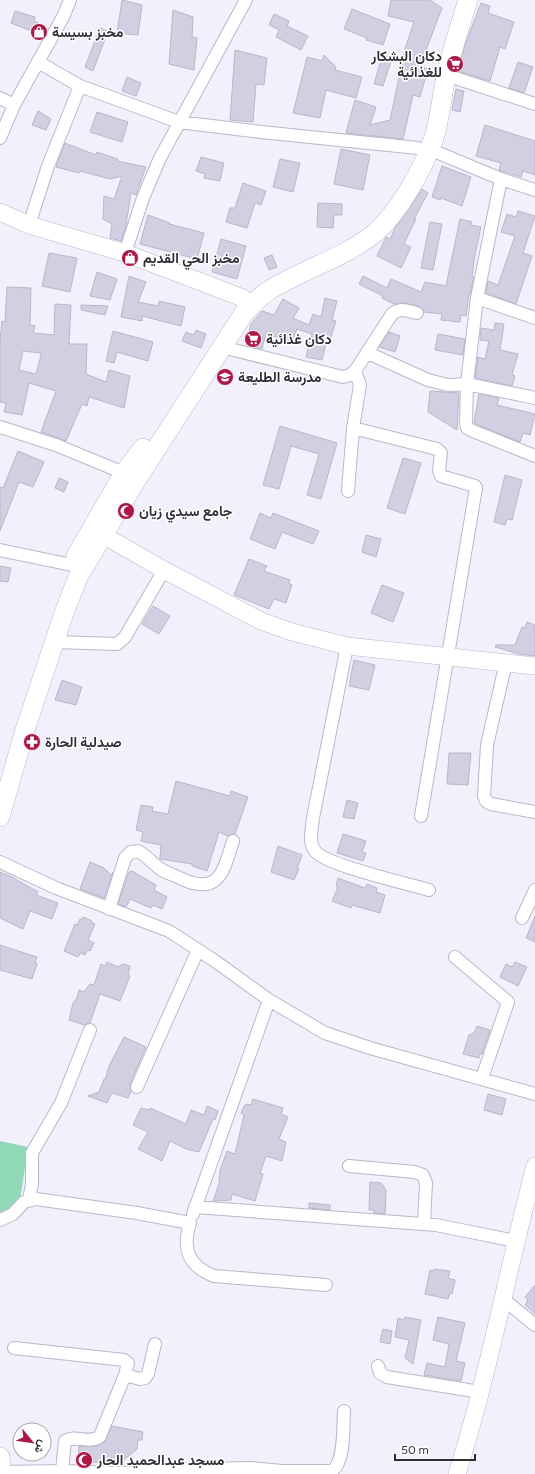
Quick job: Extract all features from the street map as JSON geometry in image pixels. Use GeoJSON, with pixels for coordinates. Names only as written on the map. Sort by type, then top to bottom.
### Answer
{"type":"FeatureCollection","features":[{"type":"Feature","properties":{"kind":"main road"},"geometry":{"type":"LineString","coordinates":[[0,780],[77,568],[98,530],[177,399],[247,302],[291,278],[336,258],[375,233],[391,215],[421,167],[459,0]]}},
{"type":"Feature","properties":{"kind":"main road"},"geometry":{"type":"LineString","coordinates":[[424,149],[436,128],[446,75],[468,0]]}},
{"type":"Feature","properties":{"kind":"main road"},"geometry":{"type":"LineString","coordinates":[[130,478],[222,347],[247,302]]}},
{"type":"Feature","properties":{"kind":"main road"},"geometry":{"type":"LineString","coordinates":[[0,817],[25,730],[70,596],[77,568]]}},
{"type":"Feature","properties":{"kind":"street"},"geometry":{"type":"LineString","coordinates":[[0,138],[14,105],[63,17],[70,0]]}},
{"type":"Feature","properties":{"kind":"street"},"geometry":{"type":"LineString","coordinates":[[125,254],[143,198],[160,158],[178,122],[246,0]]}},
{"type":"Feature","properties":{"kind":"street"},"geometry":{"type":"LineString","coordinates":[[38,62],[80,86],[178,122],[424,149],[501,179],[535,190]]}},
{"type":"Feature","properties":{"kind":"street"},"geometry":{"type":"LineString","coordinates":[[446,75],[535,104]]}},
{"type":"Feature","properties":{"kind":"street"},"geometry":{"type":"LineString","coordinates":[[29,224],[48,166],[80,86]]}},
{"type":"Feature","properties":{"kind":"street"},"geometry":{"type":"LineString","coordinates":[[0,98],[14,105]]}},
{"type":"Feature","properties":{"kind":"street"},"geometry":{"type":"LineString","coordinates":[[501,179],[476,298],[467,384],[467,428],[508,447],[535,456]]}},
{"type":"Feature","properties":{"kind":"street"},"geometry":{"type":"LineString","coordinates":[[0,212],[29,224],[125,254],[247,302]]}},
{"type":"Feature","properties":{"kind":"street"},"geometry":{"type":"LineString","coordinates":[[476,298],[535,318]]}},
{"type":"Feature","properties":{"kind":"street"},"geometry":{"type":"LineString","coordinates":[[222,347],[343,377],[350,375],[355,371],[396,310],[417,313]]}},
{"type":"Feature","properties":{"kind":"street"},"geometry":{"type":"LineString","coordinates":[[368,353],[428,380],[448,385],[467,384],[535,398]]}},
{"type":"Feature","properties":{"kind":"street"},"geometry":{"type":"LineString","coordinates":[[348,491],[353,428],[360,385],[355,371]]}},
{"type":"Feature","properties":{"kind":"street"},"geometry":{"type":"LineString","coordinates":[[0,427],[56,445],[130,478]]}},
{"type":"Feature","properties":{"kind":"street"},"geometry":{"type":"LineString","coordinates":[[353,428],[437,449],[441,453],[439,470],[441,476],[476,488],[420,816]]}},
{"type":"Feature","properties":{"kind":"street"},"geometry":{"type":"LineString","coordinates":[[98,530],[164,570],[261,621],[292,632],[347,646],[535,666]]}},
{"type":"Feature","properties":{"kind":"street"},"geometry":{"type":"LineString","coordinates":[[0,550],[77,568]]}},
{"type":"Feature","properties":{"kind":"street"},"geometry":{"type":"LineString","coordinates":[[55,642],[117,644],[125,637],[164,570]]}},
{"type":"Feature","properties":{"kind":"street"},"geometry":{"type":"LineString","coordinates":[[347,646],[313,818],[311,843],[315,851],[321,857],[365,872],[429,890]]}},
{"type":"Feature","properties":{"kind":"street"},"geometry":{"type":"LineString","coordinates":[[506,662],[487,745],[484,796],[486,801],[490,804],[535,812]]}},
{"type":"Feature","properties":{"kind":"street"},"geometry":{"type":"LineString","coordinates":[[109,909],[125,858],[131,852],[138,851],[144,854],[156,865],[170,874],[197,885],[205,885],[214,881],[222,873],[233,841]]}},
{"type":"Feature","properties":{"kind":"street"},"geometry":{"type":"LineString","coordinates":[[0,862],[56,888],[169,931],[269,1000],[325,1034],[535,1094]]}},
{"type":"Feature","properties":{"kind":"street"},"geometry":{"type":"LineString","coordinates":[[522,918],[535,890]]}},
{"type":"Feature","properties":{"kind":"street"},"geometry":{"type":"LineString","coordinates":[[137,1087],[198,950]]}},
{"type":"Feature","properties":{"kind":"street"},"geometry":{"type":"LineString","coordinates":[[455,957],[508,1002],[482,1078]]}},
{"type":"Feature","properties":{"kind":"street"},"geometry":{"type":"LineString","coordinates":[[269,1000],[195,1207],[186,1235],[186,1248],[195,1265],[204,1272],[214,1276],[326,1285]]}},
{"type":"Feature","properties":{"kind":"street"},"geometry":{"type":"LineString","coordinates":[[29,1200],[32,1184],[31,1167],[33,1151],[61,1103],[90,1030]]}},
{"type":"Feature","properties":{"kind":"street"},"geometry":{"type":"LineString","coordinates":[[349,1166],[415,1172],[423,1175],[426,1183],[424,1224]]}},
{"type":"Feature","properties":{"kind":"street"},"geometry":{"type":"LineString","coordinates":[[457,1474],[480,1392],[535,1166]]}},
{"type":"Feature","properties":{"kind":"street"},"geometry":{"type":"LineString","coordinates":[[0,1220],[13,1214],[24,1202],[29,1200],[137,1213],[190,1223]]}},
{"type":"Feature","properties":{"kind":"street"},"geometry":{"type":"LineString","coordinates":[[195,1207],[424,1224],[516,1241]]}},
{"type":"Feature","properties":{"kind":"street"},"geometry":{"type":"LineString","coordinates":[[502,1298],[535,1325]]}},
{"type":"Feature","properties":{"kind":"street"},"geometry":{"type":"LineString","coordinates":[[125,1375],[140,1379],[146,1378],[155,1344]]}},
{"type":"Feature","properties":{"kind":"street"},"geometry":{"type":"LineString","coordinates":[[14,1348],[124,1360],[128,1364],[100,1436],[92,1440],[69,1438],[66,1441],[62,1471]]}},
{"type":"Feature","properties":{"kind":"street"},"geometry":{"type":"LineString","coordinates":[[378,1366],[380,1373],[386,1377],[480,1392]]}},
{"type":"Feature","properties":{"kind":"street"},"geometry":{"type":"LineString","coordinates":[[1,1468],[130,1472],[191,1468],[251,1471],[332,1471],[336,1468],[340,1456],[344,1411]]}},
{"type":"Feature","properties":{"kind":"green space"},"geometry":{"type":"Polygon","coordinates":[[[0,1141],[28,1147],[20,1201],[0,1223],[0,1141]]]}},
{"type":"Feature","properties":{"kind":"building"},"geometry":{"type":"Polygon","coordinates":[[[122,0],[142,5],[138,35],[117,33],[122,0]]]}},
{"type":"Feature","properties":{"kind":"building"},"geometry":{"type":"Polygon","coordinates":[[[391,0],[430,0],[442,8],[420,66],[428,69],[420,97],[413,95],[403,139],[346,133],[355,100],[376,107],[370,125],[390,120],[405,49],[414,22],[388,16],[391,0]]]}},
{"type":"Feature","properties":{"kind":"building"},"geometry":{"type":"Polygon","coordinates":[[[481,3],[490,6],[488,13],[514,22],[505,49],[500,47],[490,81],[458,71],[465,45],[481,3]]]}},
{"type":"Feature","properties":{"kind":"building"},"geometry":{"type":"Polygon","coordinates":[[[352,9],[390,24],[383,45],[366,40],[367,38],[344,29],[352,9]]]}},
{"type":"Feature","properties":{"kind":"building"},"geometry":{"type":"Polygon","coordinates":[[[173,10],[193,17],[192,37],[197,38],[194,70],[169,64],[173,10]]]}},
{"type":"Feature","properties":{"kind":"building"},"geometry":{"type":"Polygon","coordinates":[[[15,11],[35,17],[34,21],[45,26],[39,34],[11,23],[15,11]]]}},
{"type":"Feature","properties":{"kind":"building"},"geometry":{"type":"Polygon","coordinates":[[[274,14],[289,21],[287,26],[308,36],[301,50],[276,37],[279,30],[269,25],[274,14]]]}},
{"type":"Feature","properties":{"kind":"building"},"geometry":{"type":"Polygon","coordinates":[[[100,28],[108,31],[93,71],[85,67],[100,28]]]}},
{"type":"Feature","properties":{"kind":"building"},"geometry":{"type":"Polygon","coordinates":[[[235,50],[267,58],[264,85],[256,84],[253,122],[230,120],[235,50]]]}},
{"type":"Feature","properties":{"kind":"building"},"geometry":{"type":"Polygon","coordinates":[[[324,55],[336,67],[335,70],[362,77],[356,98],[326,90],[320,118],[293,113],[307,57],[322,61],[324,55]]]}},
{"type":"Feature","properties":{"kind":"building"},"geometry":{"type":"Polygon","coordinates":[[[382,56],[392,58],[383,86],[374,84],[382,56]]]}},
{"type":"Feature","properties":{"kind":"building"},"geometry":{"type":"Polygon","coordinates":[[[518,62],[533,67],[524,93],[509,88],[518,62]]]}},
{"type":"Feature","properties":{"kind":"building"},"geometry":{"type":"Polygon","coordinates":[[[127,77],[141,83],[136,96],[122,91],[127,77]]]}},
{"type":"Feature","properties":{"kind":"building"},"geometry":{"type":"Polygon","coordinates":[[[456,89],[464,91],[460,112],[452,110],[456,89]]]}},
{"type":"Feature","properties":{"kind":"building"},"geometry":{"type":"Polygon","coordinates":[[[38,111],[51,119],[46,130],[32,125],[38,111]]]}},
{"type":"Feature","properties":{"kind":"building"},"geometry":{"type":"Polygon","coordinates":[[[97,112],[128,122],[122,142],[90,132],[97,112]]]}},
{"type":"Feature","properties":{"kind":"building"},"geometry":{"type":"Polygon","coordinates":[[[485,125],[535,141],[535,175],[523,171],[521,177],[499,170],[501,163],[476,156],[485,125]]]}},
{"type":"Feature","properties":{"kind":"building"},"geometry":{"type":"Polygon","coordinates":[[[65,143],[96,155],[97,152],[118,159],[117,161],[146,167],[136,195],[131,193],[126,225],[121,241],[110,238],[112,224],[103,219],[104,196],[114,199],[122,176],[110,179],[80,171],[79,173],[56,167],[65,143]]]}},
{"type":"Feature","properties":{"kind":"building"},"geometry":{"type":"Polygon","coordinates":[[[341,149],[370,155],[363,190],[334,184],[341,149]]]}},
{"type":"Feature","properties":{"kind":"building"},"geometry":{"type":"Polygon","coordinates":[[[201,157],[224,163],[220,181],[204,178],[205,174],[196,171],[201,157]]]}},
{"type":"Feature","properties":{"kind":"building"},"geometry":{"type":"Polygon","coordinates":[[[280,159],[300,163],[293,192],[273,187],[280,159]]]}},
{"type":"Feature","properties":{"kind":"building"},"geometry":{"type":"Polygon","coordinates":[[[442,166],[471,177],[462,206],[441,198],[440,200],[432,197],[442,166]]]}},
{"type":"Feature","properties":{"kind":"building"},"geometry":{"type":"Polygon","coordinates":[[[243,183],[266,191],[261,205],[255,203],[247,228],[226,222],[230,208],[235,208],[243,183]]]}},
{"type":"Feature","properties":{"kind":"building"},"geometry":{"type":"Polygon","coordinates":[[[422,189],[428,193],[414,219],[416,219],[404,244],[411,247],[401,268],[377,256],[386,237],[390,239],[395,228],[422,189]]]}},
{"type":"Feature","properties":{"kind":"building"},"geometry":{"type":"Polygon","coordinates":[[[318,203],[342,204],[342,215],[334,215],[333,228],[317,227],[318,203]]]}},
{"type":"Feature","properties":{"kind":"building"},"geometry":{"type":"Polygon","coordinates":[[[518,211],[535,216],[523,253],[532,256],[516,304],[486,293],[488,281],[498,285],[515,236],[501,232],[507,214],[516,217],[518,211]]]}},
{"type":"Feature","properties":{"kind":"building"},"geometry":{"type":"Polygon","coordinates":[[[148,215],[170,223],[169,224],[204,233],[197,259],[140,244],[148,215]]]}},
{"type":"Feature","properties":{"kind":"building"},"geometry":{"type":"Polygon","coordinates":[[[460,219],[472,222],[471,225],[481,227],[474,260],[472,276],[474,277],[469,294],[466,316],[461,315],[460,322],[441,320],[442,314],[424,312],[419,306],[404,303],[394,304],[382,298],[383,296],[359,284],[363,276],[387,288],[391,279],[421,292],[425,282],[446,286],[460,219]]]}},
{"type":"Feature","properties":{"kind":"building"},"geometry":{"type":"Polygon","coordinates":[[[430,222],[442,224],[433,270],[421,268],[430,222]]]}},
{"type":"Feature","properties":{"kind":"building"},"geometry":{"type":"Polygon","coordinates":[[[221,239],[246,246],[237,279],[212,272],[221,239]]]}},
{"type":"Feature","properties":{"kind":"building"},"geometry":{"type":"Polygon","coordinates":[[[49,253],[77,258],[70,292],[42,286],[49,253]]]}},
{"type":"Feature","properties":{"kind":"building"},"geometry":{"type":"Polygon","coordinates":[[[272,255],[277,267],[269,270],[264,258],[272,255]]]}},
{"type":"Feature","properties":{"kind":"building"},"geometry":{"type":"Polygon","coordinates":[[[97,272],[117,279],[110,300],[90,296],[97,272]]]}},
{"type":"Feature","properties":{"kind":"building"},"geometry":{"type":"Polygon","coordinates":[[[129,276],[146,282],[138,302],[158,306],[159,301],[185,307],[181,326],[142,316],[142,321],[121,317],[129,276]]]}},
{"type":"Feature","properties":{"kind":"building"},"geometry":{"type":"Polygon","coordinates":[[[7,287],[31,288],[30,325],[35,326],[33,333],[54,335],[55,304],[71,305],[69,344],[87,344],[86,374],[106,382],[109,370],[130,376],[124,408],[89,397],[87,406],[82,404],[66,441],[41,432],[56,391],[29,383],[22,415],[4,412],[6,403],[0,402],[0,341],[2,321],[5,322],[7,287]],[[23,351],[19,370],[36,374],[41,355],[40,353],[23,351]]]}},
{"type":"Feature","properties":{"kind":"building"},"geometry":{"type":"Polygon","coordinates":[[[325,298],[337,301],[332,320],[336,321],[330,340],[327,339],[322,360],[306,357],[312,334],[297,329],[291,343],[266,333],[262,349],[246,345],[251,324],[262,311],[274,315],[283,299],[299,308],[293,318],[309,325],[313,314],[321,317],[325,298]]]}},
{"type":"Feature","properties":{"kind":"building"},"geometry":{"type":"Polygon","coordinates":[[[81,305],[108,306],[105,315],[81,310],[81,305]]]}},
{"type":"Feature","properties":{"kind":"building"},"geometry":{"type":"Polygon","coordinates":[[[495,323],[504,324],[500,350],[518,354],[512,375],[515,376],[512,386],[475,378],[478,357],[485,359],[489,341],[480,340],[481,328],[494,330],[495,323]]]}},
{"type":"Feature","properties":{"kind":"building"},"geometry":{"type":"Polygon","coordinates":[[[196,330],[206,334],[201,348],[182,341],[186,332],[194,335],[196,330]]]}},
{"type":"Feature","properties":{"kind":"building"},"geometry":{"type":"Polygon","coordinates":[[[113,331],[153,342],[148,361],[117,352],[114,363],[106,361],[113,331]]]}},
{"type":"Feature","properties":{"kind":"building"},"geometry":{"type":"Polygon","coordinates":[[[389,332],[400,336],[395,352],[379,347],[389,332]]]}},
{"type":"Feature","properties":{"kind":"building"},"geometry":{"type":"Polygon","coordinates":[[[438,334],[465,339],[463,355],[435,350],[438,334]]]}},
{"type":"Feature","properties":{"kind":"building"},"geometry":{"type":"Polygon","coordinates":[[[430,391],[459,393],[457,430],[428,412],[430,391]]]}},
{"type":"Feature","properties":{"kind":"building"},"geometry":{"type":"Polygon","coordinates":[[[479,394],[499,398],[497,405],[535,414],[530,435],[523,433],[520,442],[474,423],[479,394]]]}},
{"type":"Feature","properties":{"kind":"building"},"geometry":{"type":"Polygon","coordinates":[[[280,426],[337,443],[321,499],[307,495],[319,454],[291,446],[279,489],[263,485],[280,426]]]}},
{"type":"Feature","properties":{"kind":"building"},"geometry":{"type":"Polygon","coordinates":[[[18,451],[44,462],[33,487],[19,482],[0,531],[0,487],[3,488],[18,451]]]}},
{"type":"Feature","properties":{"kind":"building"},"geometry":{"type":"Polygon","coordinates":[[[403,458],[421,463],[405,514],[387,508],[403,458]]]}},
{"type":"Feature","properties":{"kind":"building"},"geometry":{"type":"Polygon","coordinates":[[[505,475],[522,480],[512,520],[507,519],[505,525],[494,522],[505,475]]]}},
{"type":"Feature","properties":{"kind":"building"},"geometry":{"type":"Polygon","coordinates":[[[59,478],[68,482],[64,492],[55,488],[59,478]]]}},
{"type":"Feature","properties":{"kind":"building"},"geometry":{"type":"Polygon","coordinates":[[[260,513],[271,518],[273,513],[319,531],[313,544],[282,532],[275,549],[250,539],[260,513]]]}},
{"type":"Feature","properties":{"kind":"building"},"geometry":{"type":"Polygon","coordinates":[[[366,535],[381,539],[376,557],[362,552],[366,535]]]}},
{"type":"Feature","properties":{"kind":"building"},"geometry":{"type":"Polygon","coordinates":[[[249,559],[267,566],[264,571],[290,580],[289,584],[292,585],[286,603],[274,599],[269,609],[234,595],[249,559]]]}},
{"type":"Feature","properties":{"kind":"building"},"geometry":{"type":"Polygon","coordinates":[[[0,566],[11,568],[8,582],[0,581],[0,566]]]}},
{"type":"Feature","properties":{"kind":"building"},"geometry":{"type":"Polygon","coordinates":[[[382,585],[404,593],[393,622],[371,613],[382,585]]]}},
{"type":"Feature","properties":{"kind":"building"},"geometry":{"type":"Polygon","coordinates":[[[153,606],[170,616],[159,634],[142,624],[153,606]]]}},
{"type":"Feature","properties":{"kind":"building"},"geometry":{"type":"Polygon","coordinates":[[[527,622],[535,625],[535,656],[519,654],[495,647],[496,645],[515,645],[522,627],[525,628],[527,622]]]}},
{"type":"Feature","properties":{"kind":"building"},"geometry":{"type":"Polygon","coordinates":[[[354,660],[375,665],[369,690],[349,686],[354,660]]]}},
{"type":"Feature","properties":{"kind":"building"},"geometry":{"type":"Polygon","coordinates":[[[62,680],[82,687],[76,705],[55,700],[62,680]]]}},
{"type":"Feature","properties":{"kind":"building"},"geometry":{"type":"Polygon","coordinates":[[[449,753],[471,753],[468,785],[447,784],[449,753]]]}},
{"type":"Feature","properties":{"kind":"building"},"geometry":{"type":"Polygon","coordinates":[[[176,781],[230,796],[231,791],[248,797],[235,834],[228,836],[219,832],[207,871],[192,866],[192,864],[160,859],[161,845],[141,841],[143,832],[136,830],[141,805],[153,807],[152,811],[168,814],[176,781]]]}},
{"type":"Feature","properties":{"kind":"building"},"geometry":{"type":"Polygon","coordinates":[[[347,800],[358,803],[354,819],[343,817],[347,800]]]}},
{"type":"Feature","properties":{"kind":"building"},"geometry":{"type":"Polygon","coordinates":[[[343,834],[366,841],[362,852],[366,853],[363,861],[337,853],[343,834]]]}},
{"type":"Feature","properties":{"kind":"building"},"geometry":{"type":"Polygon","coordinates":[[[278,846],[302,855],[297,869],[299,869],[294,880],[271,872],[278,846]]]}},
{"type":"Feature","properties":{"kind":"building"},"geometry":{"type":"Polygon","coordinates":[[[90,862],[104,868],[111,875],[113,872],[104,898],[80,889],[90,862]]]}},
{"type":"Feature","properties":{"kind":"building"},"geometry":{"type":"Polygon","coordinates":[[[132,871],[156,885],[154,890],[167,897],[162,909],[153,905],[151,908],[130,899],[126,907],[118,904],[129,872],[132,871]]]}},
{"type":"Feature","properties":{"kind":"building"},"geometry":{"type":"Polygon","coordinates":[[[0,872],[38,892],[36,895],[58,903],[52,919],[30,911],[23,929],[0,918],[0,872]]]}},
{"type":"Feature","properties":{"kind":"building"},"geometry":{"type":"Polygon","coordinates":[[[338,878],[365,888],[367,884],[377,888],[376,892],[385,895],[380,913],[352,905],[351,908],[332,901],[338,887],[336,886],[338,878]]]}},
{"type":"Feature","properties":{"kind":"building"},"geometry":{"type":"Polygon","coordinates":[[[535,916],[535,942],[526,938],[535,916]]]}},
{"type":"Feature","properties":{"kind":"building"},"geometry":{"type":"Polygon","coordinates":[[[83,917],[95,924],[88,940],[94,943],[90,951],[87,950],[85,955],[80,953],[78,957],[64,951],[75,924],[77,925],[83,917]]]}},
{"type":"Feature","properties":{"kind":"building"},"geometry":{"type":"Polygon","coordinates":[[[0,945],[37,957],[35,963],[37,964],[32,979],[0,970],[0,945]]]}},
{"type":"Feature","properties":{"kind":"building"},"geometry":{"type":"Polygon","coordinates":[[[107,962],[118,967],[123,964],[130,966],[128,975],[130,976],[120,1001],[100,994],[90,1023],[85,1025],[69,1020],[73,1003],[77,998],[79,990],[84,992],[90,984],[94,985],[101,964],[105,966],[107,962]]]}},
{"type":"Feature","properties":{"kind":"building"},"geometry":{"type":"Polygon","coordinates":[[[515,962],[527,967],[518,986],[500,977],[506,964],[512,967],[515,962]]]}},
{"type":"Feature","properties":{"kind":"building"},"geometry":{"type":"Polygon","coordinates":[[[477,1026],[490,1030],[482,1054],[480,1054],[479,1058],[463,1054],[469,1035],[474,1033],[477,1026]]]}},
{"type":"Feature","properties":{"kind":"building"},"geometry":{"type":"Polygon","coordinates":[[[124,1037],[146,1047],[130,1084],[131,1091],[128,1098],[112,1093],[107,1103],[88,1096],[99,1092],[104,1079],[105,1080],[109,1066],[124,1037]]]}},
{"type":"Feature","properties":{"kind":"building"},"geometry":{"type":"Polygon","coordinates":[[[488,1094],[506,1099],[502,1115],[484,1110],[488,1094]]]}},
{"type":"Feature","properties":{"kind":"building"},"geometry":{"type":"Polygon","coordinates":[[[253,1099],[283,1108],[281,1114],[288,1117],[279,1139],[286,1142],[282,1161],[266,1156],[260,1173],[263,1174],[255,1201],[232,1194],[231,1200],[213,1201],[219,1184],[220,1170],[227,1151],[235,1154],[244,1115],[241,1113],[244,1106],[247,1104],[251,1105],[253,1099]]]}},
{"type":"Feature","properties":{"kind":"building"},"geometry":{"type":"Polygon","coordinates":[[[207,1106],[218,1111],[199,1152],[186,1149],[170,1141],[162,1161],[138,1149],[148,1132],[133,1125],[141,1108],[150,1110],[150,1108],[186,1124],[191,1110],[204,1115],[207,1106]]]}},
{"type":"Feature","properties":{"kind":"building"},"geometry":{"type":"Polygon","coordinates":[[[370,1182],[381,1183],[386,1190],[385,1214],[374,1213],[374,1210],[369,1210],[370,1182]]]}},
{"type":"Feature","properties":{"kind":"building"},"geometry":{"type":"Polygon","coordinates":[[[309,1203],[330,1205],[330,1210],[309,1208],[309,1203]]]}},
{"type":"Feature","properties":{"kind":"building"},"geometry":{"type":"Polygon","coordinates":[[[434,1269],[450,1271],[448,1278],[455,1280],[452,1294],[450,1293],[448,1299],[425,1294],[430,1270],[433,1271],[434,1269]]]}},
{"type":"Feature","properties":{"kind":"building"},"geometry":{"type":"Polygon","coordinates":[[[535,1285],[535,1314],[525,1305],[528,1300],[525,1297],[535,1285]]]}},
{"type":"Feature","properties":{"kind":"building"},"geometry":{"type":"Polygon","coordinates":[[[405,1317],[421,1320],[413,1364],[405,1358],[409,1340],[395,1337],[398,1318],[404,1320],[405,1317]]]}},
{"type":"Feature","properties":{"kind":"building"},"geometry":{"type":"Polygon","coordinates":[[[438,1317],[465,1323],[456,1361],[465,1363],[461,1381],[424,1375],[427,1363],[445,1367],[449,1344],[433,1340],[438,1317]]]}},
{"type":"Feature","properties":{"kind":"building"},"geometry":{"type":"Polygon","coordinates":[[[383,1329],[392,1331],[390,1344],[380,1342],[383,1329]]]}},
{"type":"Feature","properties":{"kind":"building"},"geometry":{"type":"Polygon","coordinates":[[[112,1426],[143,1432],[142,1440],[138,1440],[137,1449],[119,1464],[78,1461],[79,1446],[99,1446],[104,1443],[112,1426]]]}},
{"type":"Feature","properties":{"kind":"place","name":"مخبز بسيسة"},"geometry":{"type":"Point","coordinates":[39,32]}},
{"type":"Feature","properties":{"kind":"place","name":"دكان البشكار للغذائية"},"geometry":{"type":"Point","coordinates":[455,64]}},
{"type":"Feature","properties":{"kind":"place","name":"مخبز الحي القديم"},"geometry":{"type":"Point","coordinates":[130,258]}},
{"type":"Feature","properties":{"kind":"place","name":"دكان غذائية"},"geometry":{"type":"Point","coordinates":[253,339]}},
{"type":"Feature","properties":{"kind":"place","name":"مدرسة الطليعة"},"geometry":{"type":"Point","coordinates":[225,377]}},
{"type":"Feature","properties":{"kind":"place","name":"جامع سيدي زيان"},"geometry":{"type":"Point","coordinates":[126,511]}},
{"type":"Feature","properties":{"kind":"place","name":"صيدلية الحارة"},"geometry":{"type":"Point","coordinates":[32,742]}},
{"type":"Feature","properties":{"kind":"place","name":"مسجد عبدالحميد الحار"},"geometry":{"type":"Point","coordinates":[84,1460]}}]}
